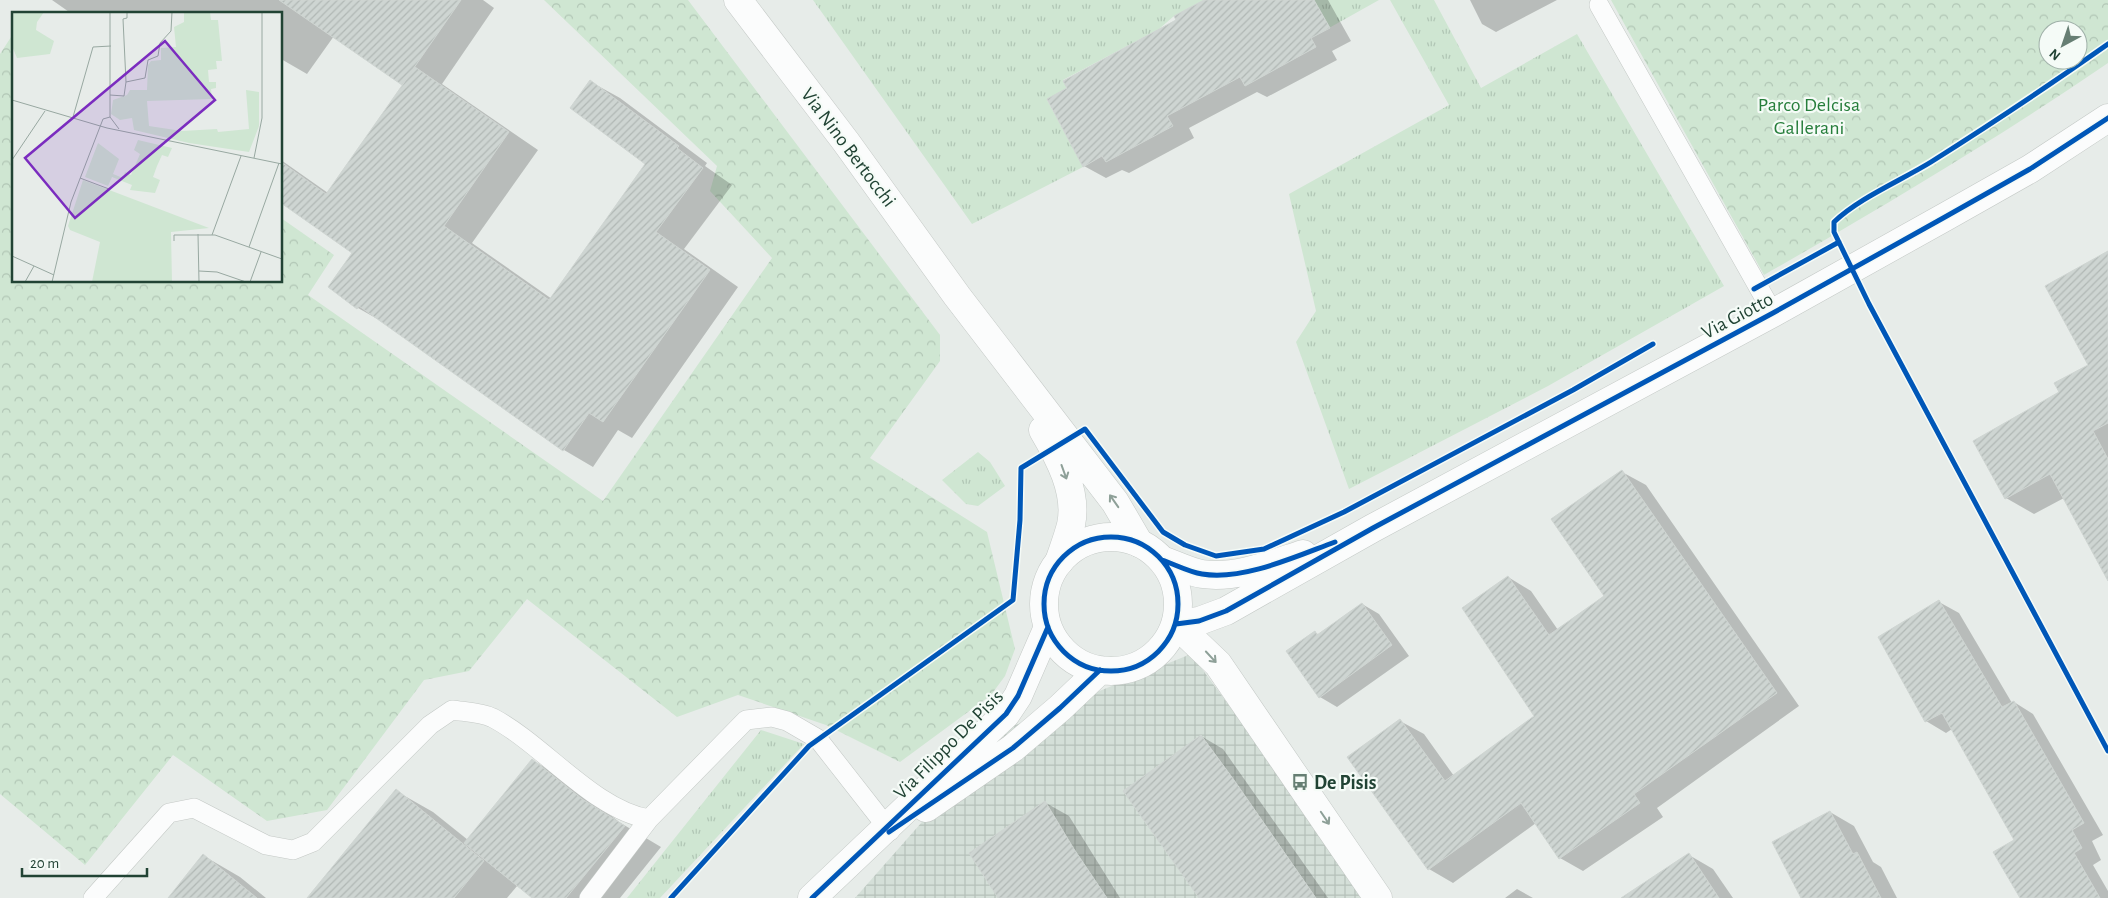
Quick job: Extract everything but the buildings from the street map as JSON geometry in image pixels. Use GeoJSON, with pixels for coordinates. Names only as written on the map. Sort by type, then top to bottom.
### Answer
{"type":"FeatureCollection","features":[{"type":"Feature","properties":{"kind":"street","name":"Via Nino Bertocchi"},"geometry":{"type":"LineString","coordinates":[[738,0],[846,142],[957,296],[1115,502],[1139,543]]}},
{"type":"Feature","properties":{"kind":"street","name":"Via Giotto"},"geometry":{"type":"LineString","coordinates":[[1176,624],[1199,621],[1226,611],[1373,528],[1773,313],[2030,169],[2108,118]]}},
{"type":"Feature","properties":{"kind":"street","name":"Via Nino Bertocchi"},"geometry":{"type":"LineString","coordinates":[[957,296],[1054,448],[1066,475],[1072,504],[1071,524],[1059,562],[1048,581],[1045,593],[1044,606],[1048,627],[1060,647],[1076,660],[1100,670],[1126,669],[1146,661],[1163,646],[1176,624],[1178,594],[1172,575],[1162,560],[1139,543],[1114,537],[1099,538],[1076,546],[1059,562]]}},
{"type":"Feature","properties":{"kind":"street","name":"Via Giotto"},"geometry":{"type":"LineString","coordinates":[[1162,560],[1201,574],[1234,574],[1299,555],[1373,528]]}},
{"type":"Feature","properties":{"kind":"street"},"geometry":{"type":"LineString","coordinates":[[1176,624],[1218,664],[1378,898]]}},
{"type":"Feature","properties":{"kind":"street","name":"Via Filippo De Pisis"},"geometry":{"type":"LineString","coordinates":[[812,898],[888,829],[1006,714],[1018,696],[1048,627]]}},
{"type":"Feature","properties":{"kind":"street","name":"Via Filippo De Pisis"},"geometry":{"type":"LineString","coordinates":[[888,829],[1013,748],[1060,708],[1100,670]]}},
{"type":"Feature","properties":{"kind":"lane"},"geometry":{"type":"LineString","coordinates":[[1599,5],[1773,313]]}},
{"type":"Feature","properties":{"kind":"lane"},"geometry":{"type":"LineString","coordinates":[[94,898],[169,813],[194,808],[266,845],[293,850],[313,842],[430,725],[452,710],[492,717],[517,733],[607,802],[635,816],[649,819]]}},
{"type":"Feature","properties":{"kind":"lane"},"geometry":{"type":"LineString","coordinates":[[589,898],[649,819],[746,720],[772,716],[787,721],[818,739],[888,829]]}},
{"type":"Feature","properties":{"kind":"shaded area"},"geometry":{"type":"Polygon","coordinates":[[[1191,654],[1371,898],[855,898],[1003,730],[1191,654]]]}},
{"type":"Feature","properties":{"kind":"green space"},"geometry":{"type":"Polygon","coordinates":[[[544,0],[688,0],[940,335],[940,361],[870,458],[987,532],[1015,649],[1005,676],[991,695],[900,762],[826,725],[738,695],[677,717],[527,599],[469,671],[424,680],[327,810],[267,821],[173,755],[85,865],[0,794],[0,54],[12,36],[12,282],[282,282],[282,219],[334,255],[308,295],[603,501],[772,258],[710,191],[717,166],[544,0]]]}},
{"type":"Feature","properties":{"kind":"green space"},"geometry":{"type":"Polygon","coordinates":[[[813,0],[1204,0],[1174,16],[1159,29],[1063,80],[1067,88],[1047,100],[1083,167],[972,224],[813,0]]]}},
{"type":"Feature","properties":{"kind":"green space"},"geometry":{"type":"Polygon","coordinates":[[[1314,0],[1379,0],[1329,28],[1314,0]]]}},
{"type":"Feature","properties":{"kind":"green space"},"geometry":{"type":"Polygon","coordinates":[[[1390,0],[1434,0],[1481,88],[1577,34],[1724,286],[1548,386],[1349,489],[1296,342],[1316,311],[1289,194],[1449,105],[1390,0]]]}},
{"type":"Feature","properties":{"kind":"green space","name":"Parco Delcisa Gallerani"},"geometry":{"type":"Polygon","coordinates":[[[1611,0],[2108,0],[2108,63],[2024,119],[1764,275],[1611,0]]]}},
{"type":"Feature","properties":{"kind":"green space"},"geometry":{"type":"Polygon","coordinates":[[[978,452],[990,462],[1005,486],[978,506],[966,504],[942,480],[978,452]]]}},
{"type":"Feature","properties":{"kind":"green space"},"geometry":{"type":"Polygon","coordinates":[[[761,730],[804,744],[660,898],[627,898],[761,730]]]}},
{"type":"Feature","properties":{"kind":"cycle path"},"geometry":{"type":"LineString","coordinates":[[2108,44],[1931,162],[1855,205],[1834,222],[1834,232],[1869,304],[2108,751]]}},
{"type":"Feature","properties":{"kind":"cycle path"},"geometry":{"type":"LineString","coordinates":[[1176,624],[1199,621],[1226,611],[1373,528],[1773,313],[1945,217],[2030,169],[2108,118]]}},
{"type":"Feature","properties":{"kind":"cycle path"},"geometry":{"type":"LineString","coordinates":[[1754,289],[1839,242]]}},
{"type":"Feature","properties":{"kind":"cycle path"},"geometry":{"type":"LineString","coordinates":[[671,898],[809,746],[1013,600],[1020,520],[1021,468],[1085,429],[1163,532],[1185,545],[1216,556],[1264,549],[1344,512],[1573,390],[1653,344]]}},
{"type":"Feature","properties":{"kind":"cycle path"},"geometry":{"type":"LineString","coordinates":[[1111,537],[1137,542],[1158,557],[1173,578],[1178,604],[1173,630],[1158,651],[1137,666],[1111,671],[1085,666],[1064,651],[1049,630],[1044,604],[1049,578],[1064,557],[1085,542],[1111,537]]}},
{"type":"Feature","properties":{"kind":"cycle path"},"geometry":{"type":"LineString","coordinates":[[1162,560],[1202,574],[1235,574],[1270,566],[1335,542]]}},
{"type":"Feature","properties":{"kind":"cycle path"},"geometry":{"type":"LineString","coordinates":[[812,898],[1006,714],[1018,696],[1048,627]]}},
{"type":"Feature","properties":{"kind":"cycle path"},"geometry":{"type":"LineString","coordinates":[[889,832],[1013,748],[1060,708],[1100,670]]}},
{"type":"Feature","properties":{"kind":"place","name":"De Pisis"},"geometry":{"type":"Point","coordinates":[1300,782]}}]}
